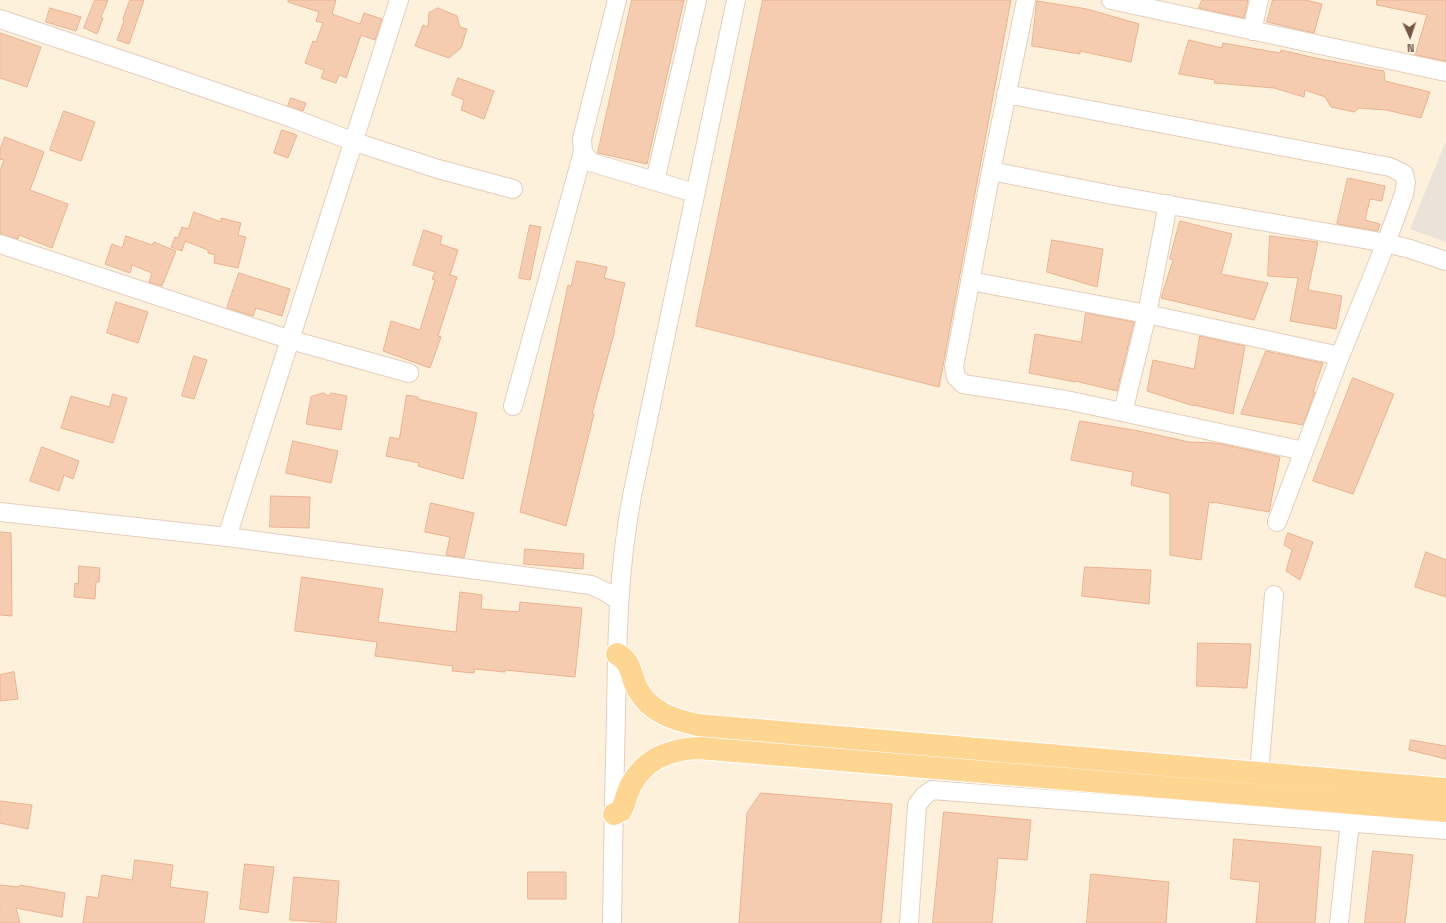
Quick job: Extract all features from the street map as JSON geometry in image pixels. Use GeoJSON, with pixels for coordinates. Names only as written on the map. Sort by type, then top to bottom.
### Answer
{"type":"FeatureCollection","features":[{"type":"Feature","properties":{"kind":"main road"},"geometry":{"type":"LineString","coordinates":[[617,654],[626,660],[639,692],[648,703],[671,719],[698,725],[1446,788]]}},
{"type":"Feature","properties":{"kind":"main road"},"geometry":{"type":"LineString","coordinates":[[614,814],[621,811],[632,783],[641,770],[658,758],[683,748],[1446,811]]}},
{"type":"Feature","properties":{"kind":"main road"},"geometry":{"type":"LineString","coordinates":[[1267,773],[1272,796]]}},
{"type":"Feature","properties":{"kind":"street"},"geometry":{"type":"LineString","coordinates":[[227,537],[291,340],[352,141],[399,0]]}},
{"type":"Feature","properties":{"kind":"street"},"geometry":{"type":"LineString","coordinates":[[513,406],[583,152],[582,139],[617,0]]}},
{"type":"Feature","properties":{"kind":"street"},"geometry":{"type":"LineString","coordinates":[[655,181],[697,0]]}},
{"type":"Feature","properties":{"kind":"street"},"geometry":{"type":"LineString","coordinates":[[612,923],[617,654],[621,572],[626,525],[736,0]]}},
{"type":"Feature","properties":{"kind":"street"},"geometry":{"type":"LineString","coordinates":[[1026,0],[1006,94],[954,367],[956,377],[963,384],[1066,400],[1304,451]]}},
{"type":"Feature","properties":{"kind":"street"},"geometry":{"type":"LineString","coordinates":[[1111,0],[1446,72]]}},
{"type":"Feature","properties":{"kind":"street"},"geometry":{"type":"LineString","coordinates":[[1252,31],[1258,0]]}},
{"type":"Feature","properties":{"kind":"street"},"geometry":{"type":"LineString","coordinates":[[0,19],[159,72],[352,141],[438,169],[513,189]]}},
{"type":"Feature","properties":{"kind":"street"},"geometry":{"type":"LineString","coordinates":[[1006,94],[1390,167],[1404,174],[1406,183],[1404,194],[1277,522]]}},
{"type":"Feature","properties":{"kind":"street"},"geometry":{"type":"LineString","coordinates":[[583,152],[590,162],[695,194]]}},
{"type":"Feature","properties":{"kind":"street"},"geometry":{"type":"LineString","coordinates":[[991,171],[1386,243],[1446,261]]}},
{"type":"Feature","properties":{"kind":"street"},"geometry":{"type":"LineString","coordinates":[[1123,412],[1148,314],[1168,204]]}},
{"type":"Feature","properties":{"kind":"street"},"geometry":{"type":"LineString","coordinates":[[0,244],[291,340],[409,374]]}},
{"type":"Feature","properties":{"kind":"street"},"geometry":{"type":"LineString","coordinates":[[970,281],[1148,314],[1340,356]]}},
{"type":"Feature","properties":{"kind":"street"},"geometry":{"type":"LineString","coordinates":[[0,512],[227,537],[591,585],[606,592],[619,601]]}},
{"type":"Feature","properties":{"kind":"street"},"geometry":{"type":"LineString","coordinates":[[591,585],[606,580],[621,572]]}},
{"type":"Feature","properties":{"kind":"street"},"geometry":{"type":"LineString","coordinates":[[1267,773],[1274,595]]}},
{"type":"Feature","properties":{"kind":"street"},"geometry":{"type":"LineString","coordinates":[[909,923],[917,805],[924,796],[932,790],[1446,830]]}},
{"type":"Feature","properties":{"kind":"street"},"geometry":{"type":"LineString","coordinates":[[1339,923],[1350,822]]}},
{"type":"Feature","properties":{"kind":"shaded area"},"geometry":{"type":"Polygon","coordinates":[[[1446,141],[1446,242],[1410,229],[1446,141]]]}},
{"type":"Feature","properties":{"kind":"building"},"geometry":{"type":"Polygon","coordinates":[[[95,0],[108,0],[101,17],[103,18],[97,34],[84,28],[95,0]]]}},
{"type":"Feature","properties":{"kind":"building"},"geometry":{"type":"Polygon","coordinates":[[[130,0],[144,0],[129,44],[117,40],[130,0]]]}},
{"type":"Feature","properties":{"kind":"building"},"geometry":{"type":"Polygon","coordinates":[[[289,0],[336,0],[332,14],[360,24],[364,13],[382,19],[375,40],[361,35],[346,78],[339,75],[336,83],[321,78],[324,70],[305,63],[313,41],[316,42],[323,23],[316,21],[319,12],[288,2],[289,0]]]}},
{"type":"Feature","properties":{"kind":"building"},"geometry":{"type":"Polygon","coordinates":[[[632,0],[684,0],[647,164],[598,153],[632,0]]]}},
{"type":"Feature","properties":{"kind":"building"},"geometry":{"type":"Polygon","coordinates":[[[763,0],[1011,0],[939,387],[696,326],[763,0]]]}},
{"type":"Feature","properties":{"kind":"building"},"geometry":{"type":"Polygon","coordinates":[[[1202,0],[1248,0],[1244,18],[1199,8],[1202,0]]]}},
{"type":"Feature","properties":{"kind":"building"},"geometry":{"type":"Polygon","coordinates":[[[1273,0],[1305,0],[1322,4],[1314,33],[1267,22],[1273,0]]]}},
{"type":"Feature","properties":{"kind":"building"},"geometry":{"type":"Polygon","coordinates":[[[1377,0],[1446,0],[1446,61],[1415,55],[1427,15],[1377,5],[1377,0]]]}},
{"type":"Feature","properties":{"kind":"building"},"geometry":{"type":"Polygon","coordinates":[[[1037,1],[1087,9],[1139,24],[1131,62],[1080,51],[1080,54],[1032,46],[1037,1]]]}},
{"type":"Feature","properties":{"kind":"building"},"geometry":{"type":"Polygon","coordinates":[[[50,8],[81,17],[76,31],[46,22],[50,8]]]}},
{"type":"Feature","properties":{"kind":"building"},"geometry":{"type":"Polygon","coordinates":[[[438,8],[457,16],[460,27],[467,29],[461,48],[449,58],[415,46],[423,25],[428,27],[429,13],[438,8]]]}},
{"type":"Feature","properties":{"kind":"building"},"geometry":{"type":"Polygon","coordinates":[[[0,33],[41,47],[27,87],[0,78],[0,33]]]}},
{"type":"Feature","properties":{"kind":"building"},"geometry":{"type":"Polygon","coordinates":[[[1189,40],[1222,48],[1223,43],[1280,53],[1281,50],[1384,71],[1385,81],[1430,92],[1421,118],[1386,110],[1359,108],[1354,112],[1331,107],[1325,97],[1305,90],[1304,97],[1274,88],[1214,83],[1215,80],[1179,74],[1189,40]]]}},
{"type":"Feature","properties":{"kind":"building"},"geometry":{"type":"Polygon","coordinates":[[[458,78],[494,91],[484,119],[461,110],[464,100],[452,95],[458,78]]]}},
{"type":"Feature","properties":{"kind":"building"},"geometry":{"type":"Polygon","coordinates":[[[291,98],[306,103],[303,111],[288,106],[291,98]]]}},
{"type":"Feature","properties":{"kind":"building"},"geometry":{"type":"Polygon","coordinates":[[[64,111],[95,122],[81,161],[50,150],[64,111]]]}},
{"type":"Feature","properties":{"kind":"building"},"geometry":{"type":"Polygon","coordinates":[[[282,130],[297,135],[288,158],[274,153],[282,130]]]}},
{"type":"Feature","properties":{"kind":"building"},"geometry":{"type":"Polygon","coordinates":[[[5,137],[44,152],[30,190],[68,204],[52,248],[19,235],[18,239],[0,234],[0,171],[4,160],[0,159],[0,150],[5,137]]]}},
{"type":"Feature","properties":{"kind":"building"},"geometry":{"type":"Polygon","coordinates":[[[1348,178],[1385,186],[1382,201],[1370,199],[1365,220],[1380,224],[1378,231],[1337,224],[1348,178]]]}},
{"type":"Feature","properties":{"kind":"building"},"geometry":{"type":"Polygon","coordinates":[[[194,212],[221,222],[221,218],[241,223],[238,235],[246,237],[238,268],[214,263],[215,255],[208,253],[208,250],[185,241],[182,251],[171,247],[175,237],[178,238],[182,227],[188,229],[194,212]]]}},
{"type":"Feature","properties":{"kind":"building"},"geometry":{"type":"Polygon","coordinates":[[[1180,221],[1232,234],[1221,274],[1268,283],[1254,320],[1161,298],[1173,260],[1170,259],[1180,221]]]}},
{"type":"Feature","properties":{"kind":"building"},"geometry":{"type":"Polygon","coordinates":[[[530,225],[541,227],[530,280],[519,278],[530,225]]]}},
{"type":"Feature","properties":{"kind":"building"},"geometry":{"type":"Polygon","coordinates":[[[424,230],[442,236],[440,244],[458,250],[450,275],[457,277],[438,336],[441,337],[430,368],[383,351],[391,321],[420,330],[435,280],[432,279],[435,272],[413,265],[424,230]]]}},
{"type":"Feature","properties":{"kind":"building"},"geometry":{"type":"Polygon","coordinates":[[[126,236],[152,245],[154,242],[176,251],[162,286],[149,282],[152,273],[132,265],[130,273],[105,264],[112,244],[122,248],[126,236]]]}},
{"type":"Feature","properties":{"kind":"building"},"geometry":{"type":"Polygon","coordinates":[[[1270,236],[1318,242],[1308,290],[1342,296],[1336,329],[1290,321],[1298,278],[1268,276],[1270,236]]]}},
{"type":"Feature","properties":{"kind":"building"},"geometry":{"type":"Polygon","coordinates":[[[1052,240],[1103,249],[1097,287],[1047,272],[1052,240]]]}},
{"type":"Feature","properties":{"kind":"building"},"geometry":{"type":"Polygon","coordinates":[[[577,261],[607,267],[604,278],[625,283],[615,330],[592,414],[594,414],[566,526],[520,512],[568,285],[571,286],[577,261]]]}},
{"type":"Feature","properties":{"kind":"building"},"geometry":{"type":"Polygon","coordinates":[[[239,273],[290,289],[282,316],[256,308],[253,316],[227,308],[239,273]]]}},
{"type":"Feature","properties":{"kind":"building"},"geometry":{"type":"Polygon","coordinates":[[[116,302],[148,312],[138,343],[107,333],[116,302]]]}},
{"type":"Feature","properties":{"kind":"building"},"geometry":{"type":"Polygon","coordinates":[[[1086,313],[1134,322],[1117,391],[1075,381],[1029,373],[1035,334],[1081,342],[1086,313]]]}},
{"type":"Feature","properties":{"kind":"building"},"geometry":{"type":"Polygon","coordinates":[[[1200,336],[1245,346],[1233,414],[1194,406],[1147,391],[1153,360],[1194,369],[1200,336]]]}},
{"type":"Feature","properties":{"kind":"building"},"geometry":{"type":"Polygon","coordinates":[[[1266,351],[1323,363],[1313,392],[1315,392],[1303,425],[1241,414],[1266,351]]]}},
{"type":"Feature","properties":{"kind":"building"},"geometry":{"type":"Polygon","coordinates":[[[194,356],[207,360],[194,399],[182,396],[194,356]]]}},
{"type":"Feature","properties":{"kind":"building"},"geometry":{"type":"Polygon","coordinates":[[[1353,378],[1394,394],[1353,494],[1313,481],[1353,378]]]}},
{"type":"Feature","properties":{"kind":"building"},"geometry":{"type":"Polygon","coordinates":[[[324,393],[328,396],[331,393],[347,396],[341,430],[306,424],[311,397],[324,393]]]}},
{"type":"Feature","properties":{"kind":"building"},"geometry":{"type":"Polygon","coordinates":[[[113,394],[127,398],[113,443],[61,428],[71,396],[109,407],[113,394]]]}},
{"type":"Feature","properties":{"kind":"building"},"geometry":{"type":"Polygon","coordinates":[[[407,395],[477,413],[463,479],[418,466],[419,463],[386,456],[390,437],[399,439],[407,395]]]}},
{"type":"Feature","properties":{"kind":"building"},"geometry":{"type":"Polygon","coordinates":[[[1080,421],[1139,431],[1189,442],[1217,443],[1280,457],[1269,512],[1209,502],[1201,560],[1170,555],[1170,494],[1131,485],[1133,472],[1071,460],[1080,421]]]}},
{"type":"Feature","properties":{"kind":"building"},"geometry":{"type":"Polygon","coordinates":[[[293,441],[338,451],[331,483],[286,473],[293,441]]]}},
{"type":"Feature","properties":{"kind":"building"},"geometry":{"type":"Polygon","coordinates":[[[42,447],[79,461],[73,479],[64,475],[59,491],[30,481],[42,447]]]}},
{"type":"Feature","properties":{"kind":"building"},"geometry":{"type":"Polygon","coordinates":[[[271,496],[310,497],[309,528],[270,527],[271,496]]]}},
{"type":"Feature","properties":{"kind":"building"},"geometry":{"type":"Polygon","coordinates":[[[431,503],[474,513],[464,558],[446,555],[450,537],[425,532],[431,503]]]}},
{"type":"Feature","properties":{"kind":"building"},"geometry":{"type":"Polygon","coordinates":[[[0,532],[11,533],[12,616],[0,615],[0,532]]]}},
{"type":"Feature","properties":{"kind":"building"},"geometry":{"type":"Polygon","coordinates":[[[1288,533],[1313,542],[1300,580],[1286,571],[1292,550],[1284,545],[1288,533]]]}},
{"type":"Feature","properties":{"kind":"building"},"geometry":{"type":"Polygon","coordinates":[[[525,549],[584,554],[583,569],[524,564],[525,549]]]}},
{"type":"Feature","properties":{"kind":"building"},"geometry":{"type":"Polygon","coordinates":[[[1426,552],[1446,560],[1446,597],[1415,587],[1426,552]]]}},
{"type":"Feature","properties":{"kind":"building"},"geometry":{"type":"Polygon","coordinates":[[[79,566],[100,568],[99,582],[96,582],[95,599],[74,597],[75,583],[78,584],[79,566]]]}},
{"type":"Feature","properties":{"kind":"building"},"geometry":{"type":"Polygon","coordinates":[[[1085,567],[1151,570],[1149,604],[1082,596],[1085,567]]]}},
{"type":"Feature","properties":{"kind":"building"},"geometry":{"type":"Polygon","coordinates":[[[302,577],[383,589],[378,622],[456,632],[460,592],[482,595],[481,609],[519,612],[520,602],[582,608],[575,677],[505,670],[505,672],[475,669],[474,673],[452,671],[453,666],[375,656],[377,642],[295,631],[302,577]]]}},
{"type":"Feature","properties":{"kind":"building"},"geometry":{"type":"Polygon","coordinates":[[[1198,643],[1251,644],[1247,688],[1197,686],[1198,643]]]}},
{"type":"Feature","properties":{"kind":"building"},"geometry":{"type":"Polygon","coordinates":[[[14,672],[18,699],[0,701],[0,675],[14,672]]]}},
{"type":"Feature","properties":{"kind":"building"},"geometry":{"type":"Polygon","coordinates":[[[1411,740],[1446,746],[1446,759],[1409,750],[1411,740]]]}},
{"type":"Feature","properties":{"kind":"building"},"geometry":{"type":"Polygon","coordinates":[[[761,793],[892,804],[881,923],[739,923],[747,813],[761,793]]]}},
{"type":"Feature","properties":{"kind":"building"},"geometry":{"type":"Polygon","coordinates":[[[0,801],[32,805],[28,829],[0,823],[0,801]]]}},
{"type":"Feature","properties":{"kind":"building"},"geometry":{"type":"Polygon","coordinates":[[[944,812],[1031,820],[1027,860],[998,858],[992,923],[933,923],[944,812]]]}},
{"type":"Feature","properties":{"kind":"building"},"geometry":{"type":"Polygon","coordinates":[[[1234,839],[1321,847],[1315,923],[1256,923],[1260,882],[1231,879],[1234,839]]]}},
{"type":"Feature","properties":{"kind":"building"},"geometry":{"type":"Polygon","coordinates":[[[1373,851],[1413,855],[1405,923],[1365,923],[1373,851]]]}},
{"type":"Feature","properties":{"kind":"building"},"geometry":{"type":"Polygon","coordinates":[[[135,860],[173,865],[170,887],[208,892],[204,923],[83,923],[87,896],[98,898],[102,875],[132,880],[135,860]]]}},
{"type":"Feature","properties":{"kind":"building"},"geometry":{"type":"Polygon","coordinates":[[[245,864],[274,867],[268,913],[240,909],[245,864]]]}},
{"type":"Feature","properties":{"kind":"building"},"geometry":{"type":"Polygon","coordinates":[[[528,872],[566,872],[566,899],[528,899],[528,872]]]}},
{"type":"Feature","properties":{"kind":"building"},"geometry":{"type":"Polygon","coordinates":[[[1091,874],[1169,882],[1166,923],[1087,923],[1091,874]]]}},
{"type":"Feature","properties":{"kind":"building"},"geometry":{"type":"Polygon","coordinates":[[[294,877],[339,881],[336,923],[290,920],[294,877]]]}},
{"type":"Feature","properties":{"kind":"building"},"geometry":{"type":"Polygon","coordinates":[[[0,885],[19,887],[20,885],[65,893],[62,917],[16,908],[20,923],[0,923],[0,885]]]}}]}
